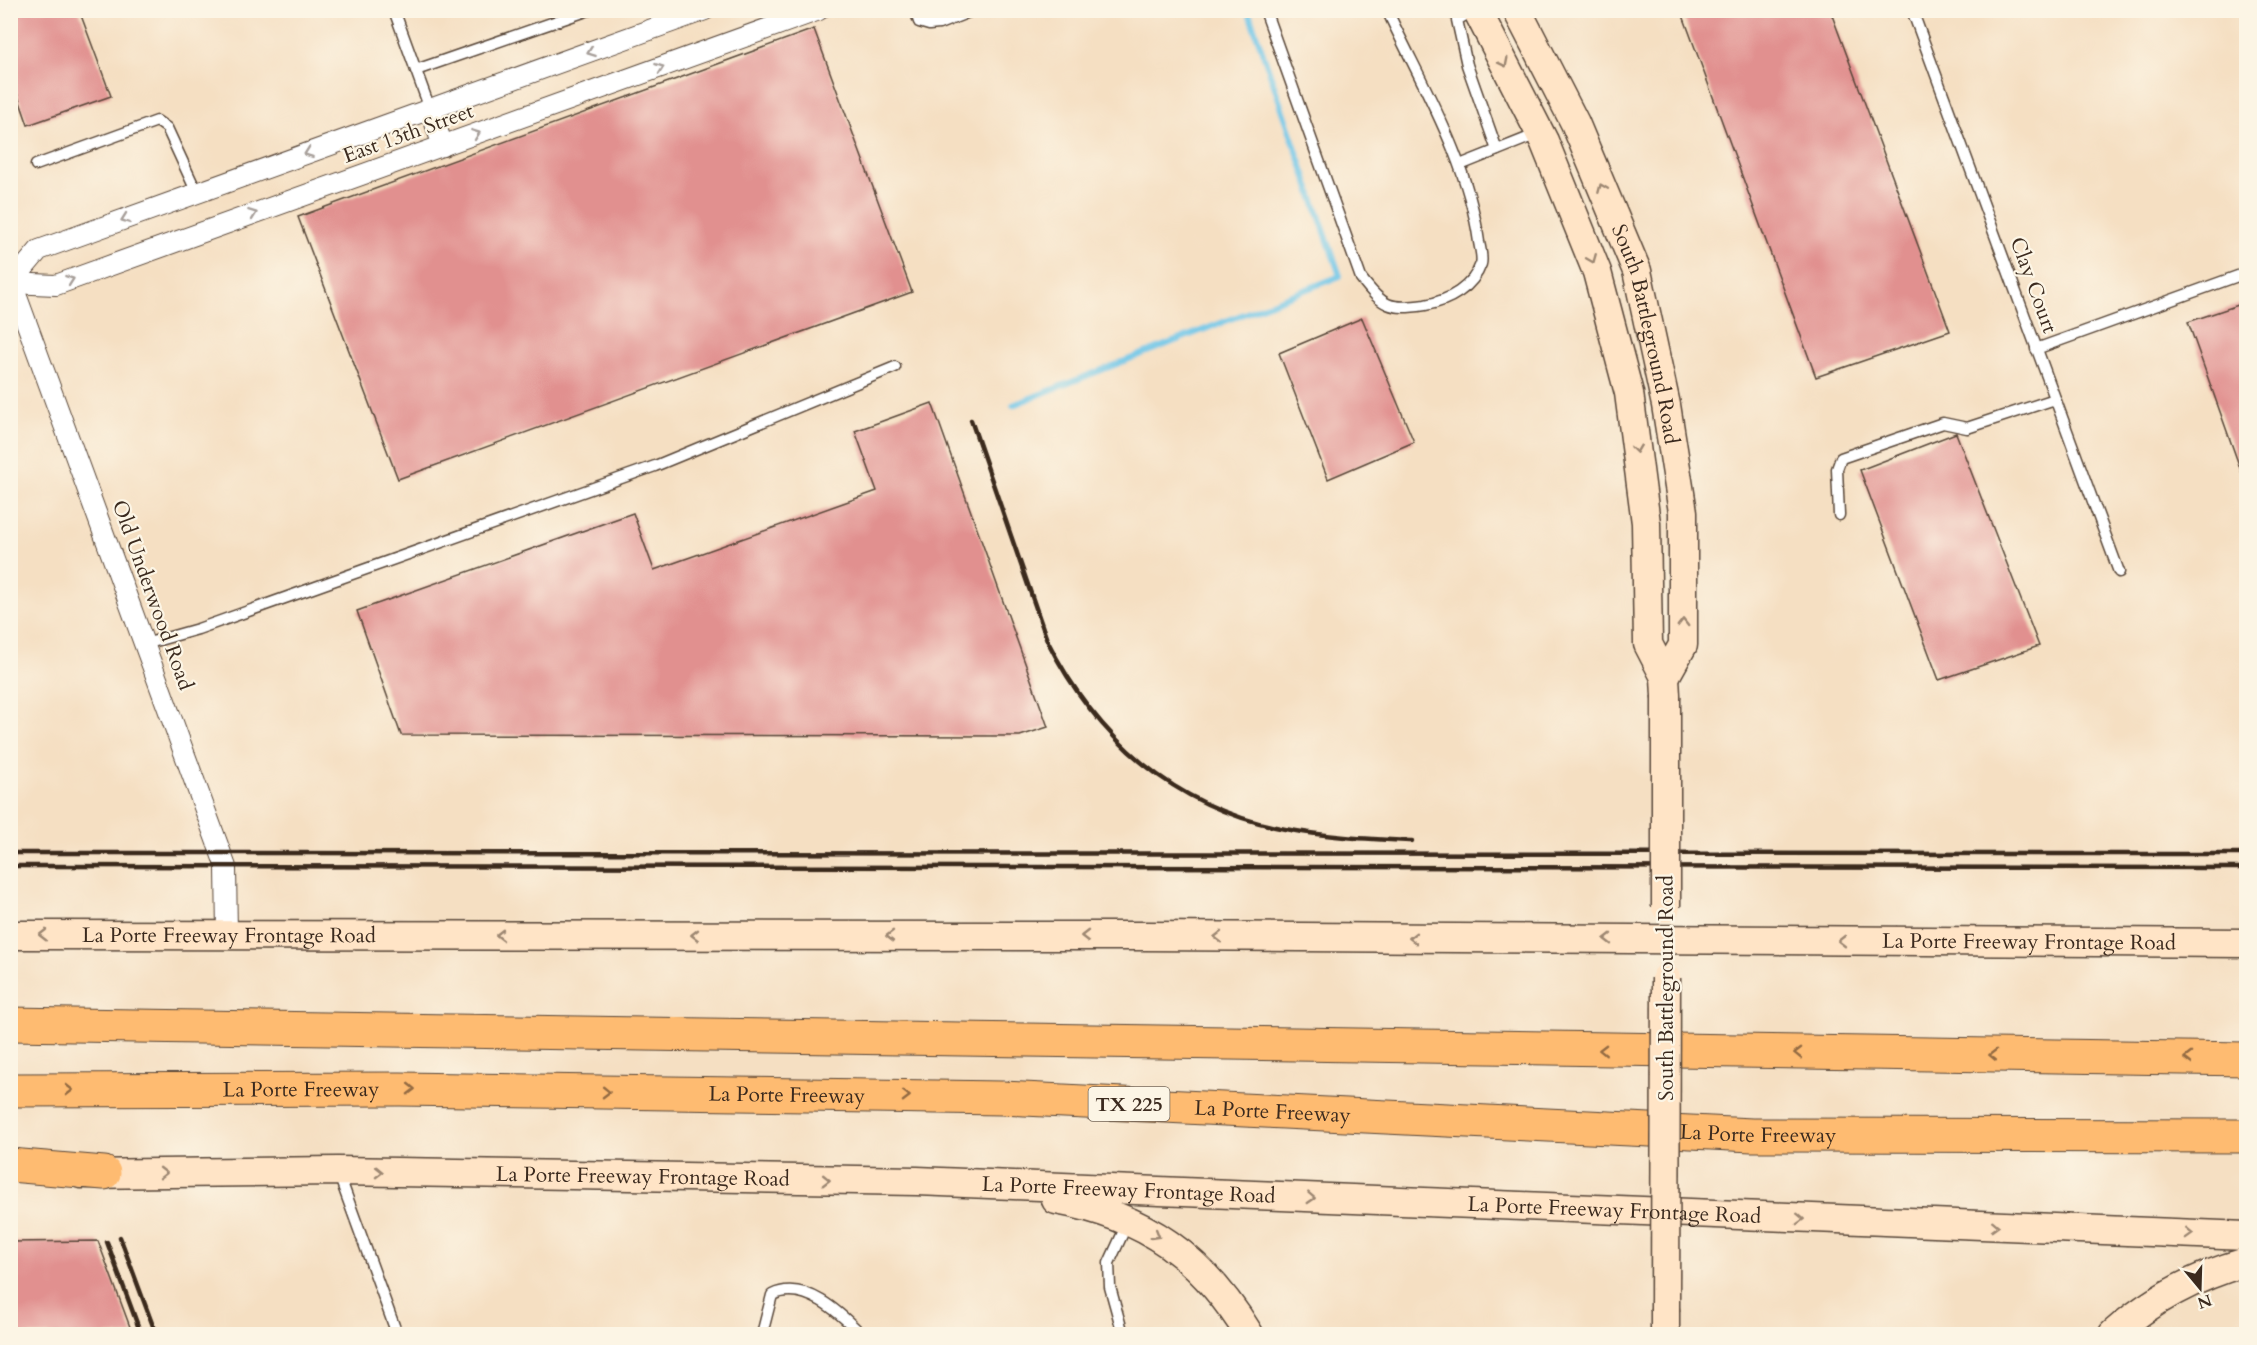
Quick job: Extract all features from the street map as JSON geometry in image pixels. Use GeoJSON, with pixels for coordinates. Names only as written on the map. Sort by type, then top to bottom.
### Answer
{"type":"FeatureCollection","features":[{"type":"Feature","properties":{"kind":"highway"},"geometry":{"type":"LineString","coordinates":[[10,1024],[2247,1059]]}},
{"type":"Feature","properties":{"kind":"highway","name":"La Porte Freeway"},"geometry":{"type":"LineString","coordinates":[[10,1090],[400,1089],[1002,1098],[1752,1136],[2247,1136]]}},
{"type":"Feature","properties":{"kind":"highway"},"geometry":{"type":"LineString","coordinates":[[10,1165],[104,1173]]}},
{"type":"Feature","properties":{"kind":"main road","name":"South Battleground Road"},"geometry":{"type":"LineString","coordinates":[[1476,10],[1540,133],[1597,272],[1629,393],[1646,524],[1648,644],[1665,687],[1667,940],[1665,1323]]}},
{"type":"Feature","properties":{"kind":"main road","name":"South Battleground Road"},"geometry":{"type":"LineString","coordinates":[[1517,10],[1575,123],[1637,271],[1666,405],[1683,512],[1683,645],[1665,687]]}},
{"type":"Feature","properties":{"kind":"main road","name":"La Porte Freeway Frontage Road"},"geometry":{"type":"LineString","coordinates":[[10,935],[227,934],[2247,944]]}},
{"type":"Feature","properties":{"kind":"main road","name":"La Porte Freeway Frontage Road"},"geometry":{"type":"LineString","coordinates":[[10,1176],[104,1173],[338,1172],[917,1181],[2247,1236]]}},
{"type":"Feature","properties":{"kind":"main road"},"geometry":{"type":"LineString","coordinates":[[917,1181],[1082,1204],[1129,1221],[1164,1239],[1187,1256],[1206,1275],[1249,1335]]}},
{"type":"Feature","properties":{"kind":"main road"},"geometry":{"type":"LineString","coordinates":[[2113,1335],[2148,1306],[2174,1291],[2201,1277],[2247,1262]]}},
{"type":"Feature","properties":{"kind":"street","name":"East 13th Street"},"geometry":{"type":"LineString","coordinates":[[11,281],[39,250],[705,10]]}},
{"type":"Feature","properties":{"kind":"street","name":"East 13th Street"},"geometry":{"type":"LineString","coordinates":[[11,281],[56,285],[819,10]]}},
{"type":"Feature","properties":{"kind":"street"},"geometry":{"type":"LineString","coordinates":[[430,109],[443,146]]}},
{"type":"Feature","properties":{"kind":"street","name":"Old Underwood Road"},"geometry":{"type":"LineString","coordinates":[[11,281],[226,867],[227,934]]}},
{"type":"Feature","properties":{"kind":"lane"},"geometry":{"type":"LineString","coordinates":[[394,10],[430,109]]}},
{"type":"Feature","properties":{"kind":"lane"},"geometry":{"type":"LineString","coordinates":[[416,70],[589,10]]}},
{"type":"Feature","properties":{"kind":"lane"},"geometry":{"type":"LineString","coordinates":[[915,10],[920,22],[929,25],[974,10]]}},
{"type":"Feature","properties":{"kind":"lane"},"geometry":{"type":"LineString","coordinates":[[1265,10],[1361,278],[1378,301],[1399,309],[1431,304],[1468,287],[1482,262],[1475,214],[1460,165],[1387,10]]}},
{"type":"Feature","properties":{"kind":"lane"},"geometry":{"type":"LineString","coordinates":[[1476,10],[1456,20],[1467,65],[1497,150]]}},
{"type":"Feature","properties":{"kind":"lane","name":"Clay Court"},"geometry":{"type":"LineString","coordinates":[[1912,11],[2120,572]]}},
{"type":"Feature","properties":{"kind":"lane"},"geometry":{"type":"LineString","coordinates":[[36,165],[157,121],[167,128],[197,193]]}},
{"type":"Feature","properties":{"kind":"lane"},"geometry":{"type":"LineString","coordinates":[[1460,165],[1540,133]]}},
{"type":"Feature","properties":{"kind":"lane"},"geometry":{"type":"LineString","coordinates":[[2036,349],[2247,273]]}},
{"type":"Feature","properties":{"kind":"lane"},"geometry":{"type":"LineString","coordinates":[[145,644],[198,629],[655,466],[895,367]]}},
{"type":"Feature","properties":{"kind":"lane"},"geometry":{"type":"LineString","coordinates":[[1839,515],[1837,469],[1842,458],[1943,423],[1967,428],[2055,399]]}},
{"type":"Feature","properties":{"kind":"lane"},"geometry":{"type":"LineString","coordinates":[[338,1172],[397,1335]]}},
{"type":"Feature","properties":{"kind":"lane"},"geometry":{"type":"LineString","coordinates":[[1123,1335],[1110,1287],[1109,1263],[1129,1221]]}},
{"type":"Feature","properties":{"kind":"lane"},"geometry":{"type":"LineString","coordinates":[[762,1335],[772,1295],[781,1290],[813,1296],[834,1309],[861,1335]]}},
{"type":"Feature","properties":{"kind":"building"},"geometry":{"type":"Polygon","coordinates":[[[10,10],[79,10],[111,96],[28,125],[10,73],[10,10]]]}},
{"type":"Feature","properties":{"kind":"building"},"geometry":{"type":"Polygon","coordinates":[[[1681,10],[1830,10],[1950,331],[1816,377],[1681,10]]]}},
{"type":"Feature","properties":{"kind":"building"},"geometry":{"type":"Polygon","coordinates":[[[814,29],[912,292],[398,479],[298,217],[814,29]]]}},
{"type":"Feature","properties":{"kind":"building"},"geometry":{"type":"Polygon","coordinates":[[[2247,302],[2247,479],[2244,479],[2188,322],[2247,302]]]}},
{"type":"Feature","properties":{"kind":"building"},"geometry":{"type":"Polygon","coordinates":[[[1362,318],[1414,442],[1328,479],[1279,353],[1362,318]]]}},
{"type":"Feature","properties":{"kind":"building"},"geometry":{"type":"Polygon","coordinates":[[[932,403],[1048,727],[1020,736],[401,735],[357,611],[633,513],[654,570],[877,491],[855,431],[932,403]]]}},
{"type":"Feature","properties":{"kind":"building"},"geometry":{"type":"Polygon","coordinates":[[[1956,433],[2039,646],[1939,680],[1860,470],[1956,433]]]}},
{"type":"Feature","properties":{"kind":"building"},"geometry":{"type":"Polygon","coordinates":[[[98,1241],[133,1335],[10,1335],[10,1242],[98,1241]]]}},
{"type":"Feature","properties":{"kind":"waterway"},"geometry":{"type":"LineString","coordinates":[[1013,405],[1340,276],[1248,10]]}},
{"type":"Feature","properties":{"kind":"railway"},"geometry":{"type":"LineString","coordinates":[[971,420],[1047,640],[1089,708],[1115,737],[1143,763],[1174,786],[1208,804],[1245,819],[1316,834],[1412,841]]}},
{"type":"Feature","properties":{"kind":"railway"},"geometry":{"type":"LineString","coordinates":[[10,853],[2246,854]]}},
{"type":"Feature","properties":{"kind":"railway"},"geometry":{"type":"LineString","coordinates":[[10,866],[2246,868]]}},
{"type":"Feature","properties":{"kind":"railway"},"geometry":{"type":"LineString","coordinates":[[120,1237],[156,1334]]}},
{"type":"Feature","properties":{"kind":"railway"},"geometry":{"type":"LineString","coordinates":[[107,1242],[141,1334]]}}]}
